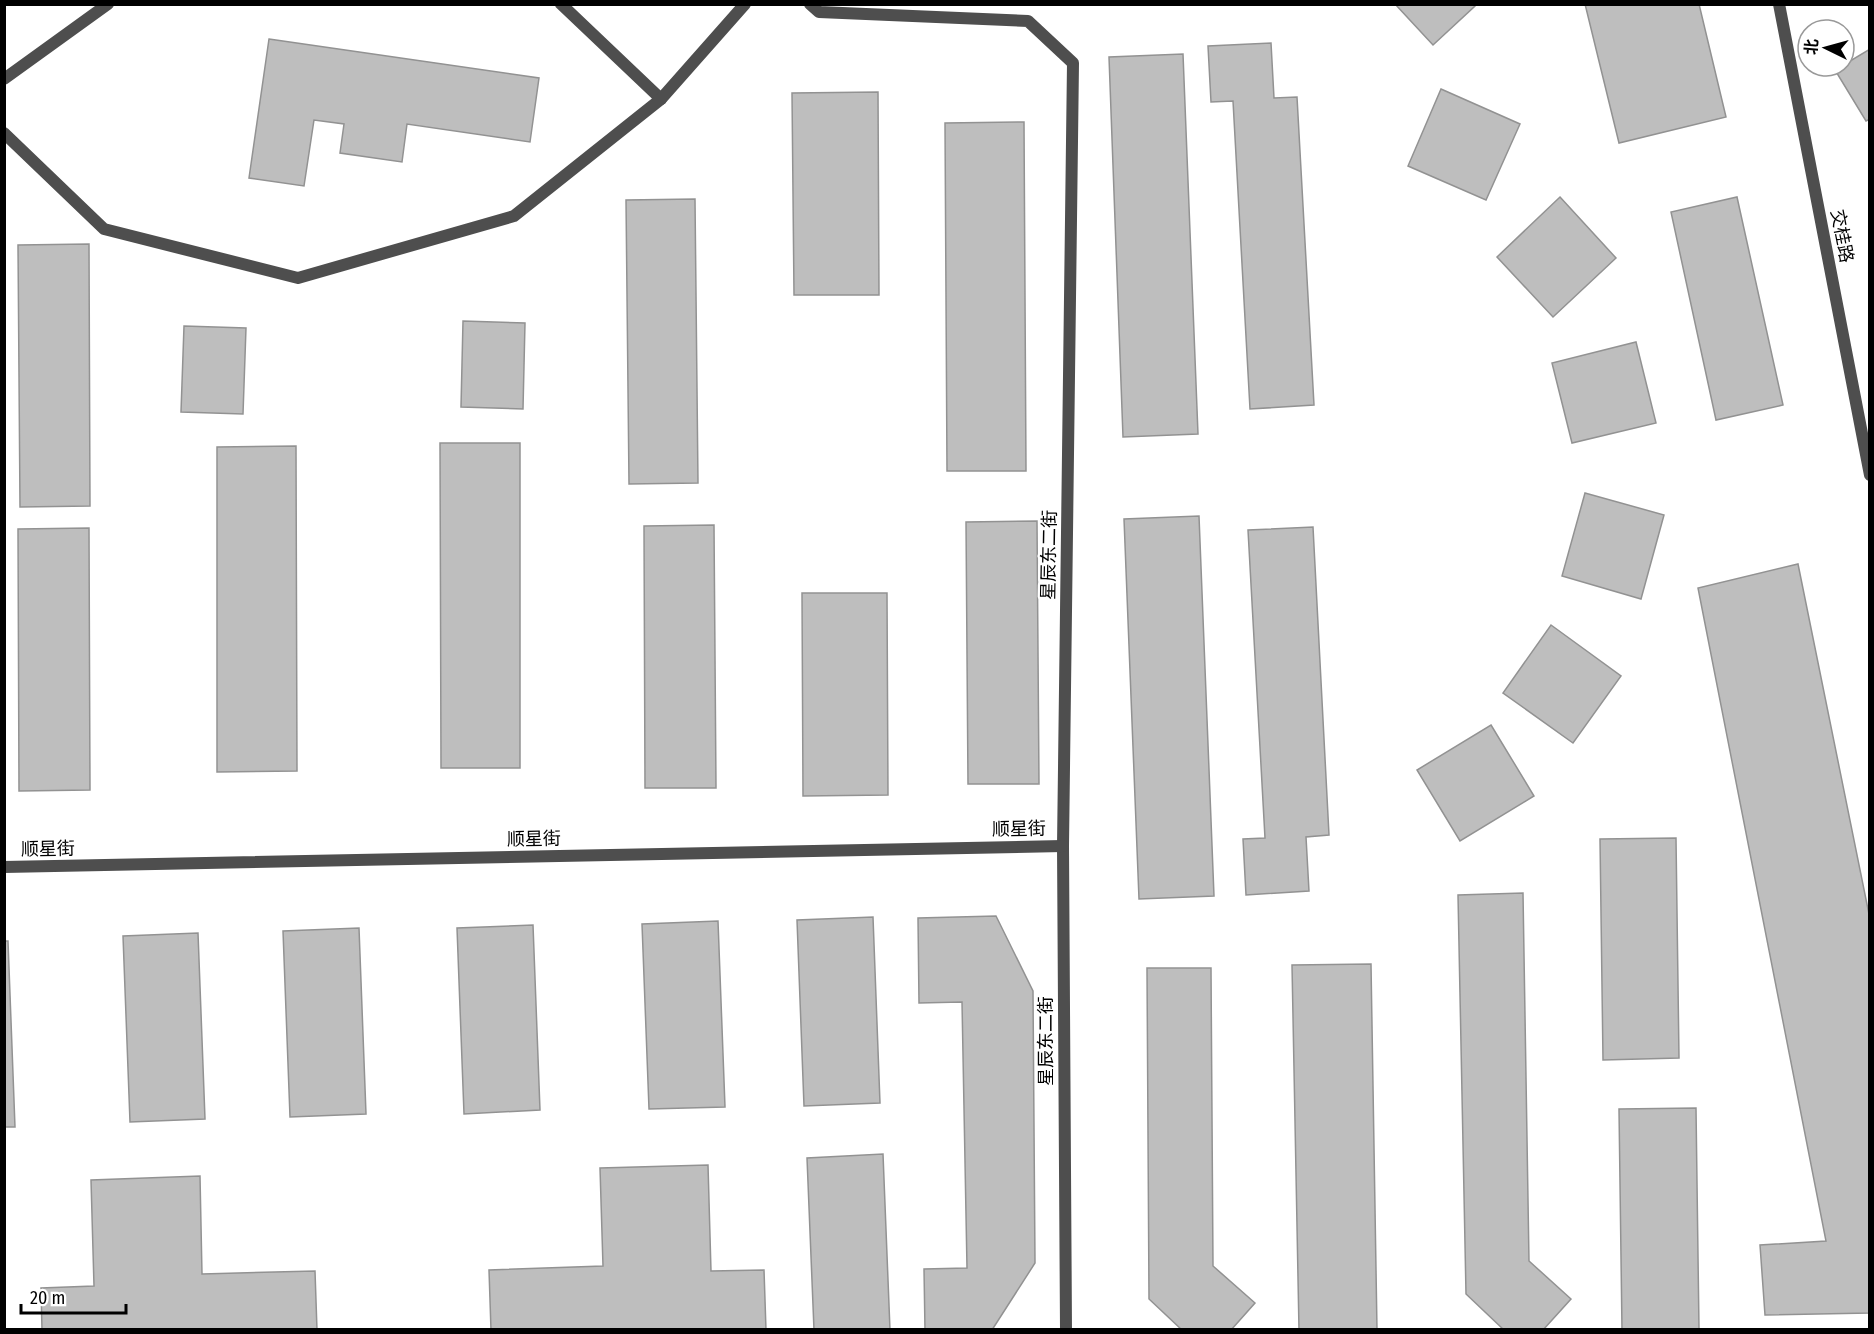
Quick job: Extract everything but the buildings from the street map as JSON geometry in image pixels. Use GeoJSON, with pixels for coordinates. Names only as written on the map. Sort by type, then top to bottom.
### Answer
{"type":"FeatureCollection","features":[{"type":"Feature","properties":{"kind":"street"},"geometry":{"type":"LineString","coordinates":[[4,79],[108,4]]}},
{"type":"Feature","properties":{"kind":"street"},"geometry":{"type":"LineString","coordinates":[[561,4],[661,99]]}},
{"type":"Feature","properties":{"kind":"street"},"geometry":{"type":"LineString","coordinates":[[4,133],[104,229],[298,278],[514,216],[661,99],[745,4]]}},
{"type":"Feature","properties":{"kind":"street","name":"星辰东二街"},"geometry":{"type":"LineString","coordinates":[[810,4],[819,12],[1028,21],[1073,63],[1063,846],[1066,1329]]}},
{"type":"Feature","properties":{"kind":"street","name":"交桂路"},"geometry":{"type":"LineString","coordinates":[[1779,4],[1869,471]]}},
{"type":"Feature","properties":{"kind":"street","name":"顺星街"},"geometry":{"type":"LineString","coordinates":[[4,867],[1063,846]]}}]}
